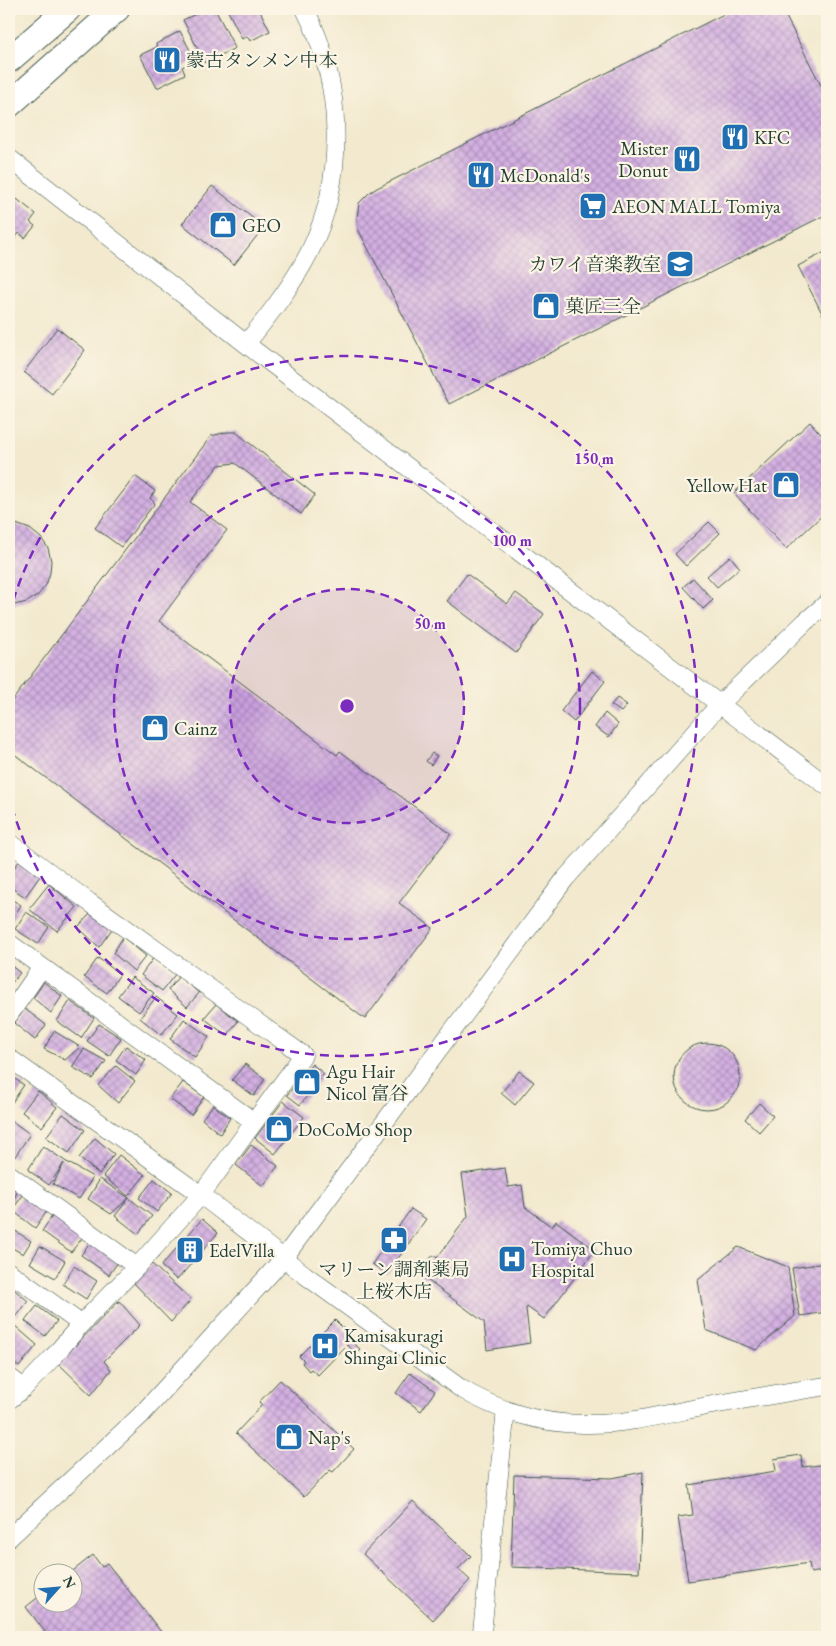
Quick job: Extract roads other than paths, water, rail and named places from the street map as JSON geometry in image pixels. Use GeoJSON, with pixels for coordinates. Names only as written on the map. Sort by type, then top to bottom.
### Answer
{"type":"FeatureCollection","features":[{"type":"Feature","properties":{"kind":"highway"},"geometry":{"type":"LineString","coordinates":[[9,60],[68,9]]}},
{"type":"Feature","properties":{"kind":"highway"},"geometry":{"type":"LineString","coordinates":[[9,105],[117,9]]}},
{"type":"Feature","properties":{"kind":"street"},"geometry":{"type":"LineString","coordinates":[[246,344],[288,289],[309,254],[325,215],[333,177],[336,144],[335,111],[331,84],[321,45],[305,9]]}},
{"type":"Feature","properties":{"kind":"street"},"geometry":{"type":"LineString","coordinates":[[9,158],[246,344],[827,786]]}},
{"type":"Feature","properties":{"kind":"street"},"geometry":{"type":"LineString","coordinates":[[9,1538],[140,1416],[283,1259],[565,879],[720,704],[827,603]]}},
{"type":"Feature","properties":{"kind":"street"},"geometry":{"type":"LineString","coordinates":[[9,842],[88,902],[303,1055],[201,1195],[24,1388],[9,1400]]}},
{"type":"Feature","properties":{"kind":"street"},"geometry":{"type":"LineString","coordinates":[[9,943],[254,1122]]}},
{"type":"Feature","properties":{"kind":"street"},"geometry":{"type":"LineString","coordinates":[[9,1015],[42,967]]}},
{"type":"Feature","properties":{"kind":"street"},"geometry":{"type":"LineString","coordinates":[[9,1058],[201,1195],[283,1259],[460,1388],[480,1400],[543,1421],[582,1424],[643,1418],[827,1386]]}},
{"type":"Feature","properties":{"kind":"street"},"geometry":{"type":"LineString","coordinates":[[9,1174],[137,1267]]}},
{"type":"Feature","properties":{"kind":"street"},"geometry":{"type":"LineString","coordinates":[[9,1272],[81,1324]]}},
{"type":"Feature","properties":{"kind":"street"},"geometry":{"type":"LineString","coordinates":[[9,1377],[24,1388]]}},
{"type":"Feature","properties":{"kind":"street"},"geometry":{"type":"LineString","coordinates":[[484,1637],[482,1632],[506,1410]]}},
{"type":"Feature","properties":{"kind":"place","name":"蒙古タンメン中本"},"geometry":{"type":"Point","coordinates":[167,60]}},
{"type":"Feature","properties":{"kind":"place","name":"KFC"},"geometry":{"type":"Point","coordinates":[735,137]}},
{"type":"Feature","properties":{"kind":"place","name":"Mister Donut"},"geometry":{"type":"Point","coordinates":[687,159]}},
{"type":"Feature","properties":{"kind":"place","name":"McDonald's"},"geometry":{"type":"Point","coordinates":[481,175]}},
{"type":"Feature","properties":{"kind":"place","name":"AEON MALL Tomiya"},"geometry":{"type":"Point","coordinates":[593,206]}},
{"type":"Feature","properties":{"kind":"place","name":"GEO"},"geometry":{"type":"Point","coordinates":[223,225]}},
{"type":"Feature","properties":{"kind":"place","name":"カワイ音楽教室"},"geometry":{"type":"Point","coordinates":[680,264]}},
{"type":"Feature","properties":{"kind":"place","name":"菓匠三全"},"geometry":{"type":"Point","coordinates":[546,306]}},
{"type":"Feature","properties":{"kind":"place","name":"Yellow Hat"},"geometry":{"type":"Point","coordinates":[786,485]}},
{"type":"Feature","properties":{"kind":"place","name":"Cainz"},"geometry":{"type":"Point","coordinates":[155,728]}},
{"type":"Feature","properties":{"kind":"place","name":"Agu Hair Nicol 富谷"},"geometry":{"type":"Point","coordinates":[307,1082]}},
{"type":"Feature","properties":{"kind":"place","name":"DoCoMo Shop"},"geometry":{"type":"Point","coordinates":[279,1129]}},
{"type":"Feature","properties":{"kind":"place","name":"マリーン調剤薬局 上桜木店"},"geometry":{"type":"Point","coordinates":[394,1240]}},
{"type":"Feature","properties":{"kind":"place","name":"EdelVilla"},"geometry":{"type":"Point","coordinates":[190,1250]}},
{"type":"Feature","properties":{"kind":"place","name":"Tomiya Chuo Hospital"},"geometry":{"type":"Point","coordinates":[512,1259]}},
{"type":"Feature","properties":{"kind":"place","name":"Kamisakuragi Shingai Clinic"},"geometry":{"type":"Point","coordinates":[325,1346]}},
{"type":"Feature","properties":{"kind":"place","name":"Nap's"},"geometry":{"type":"Point","coordinates":[289,1437]}}]}
